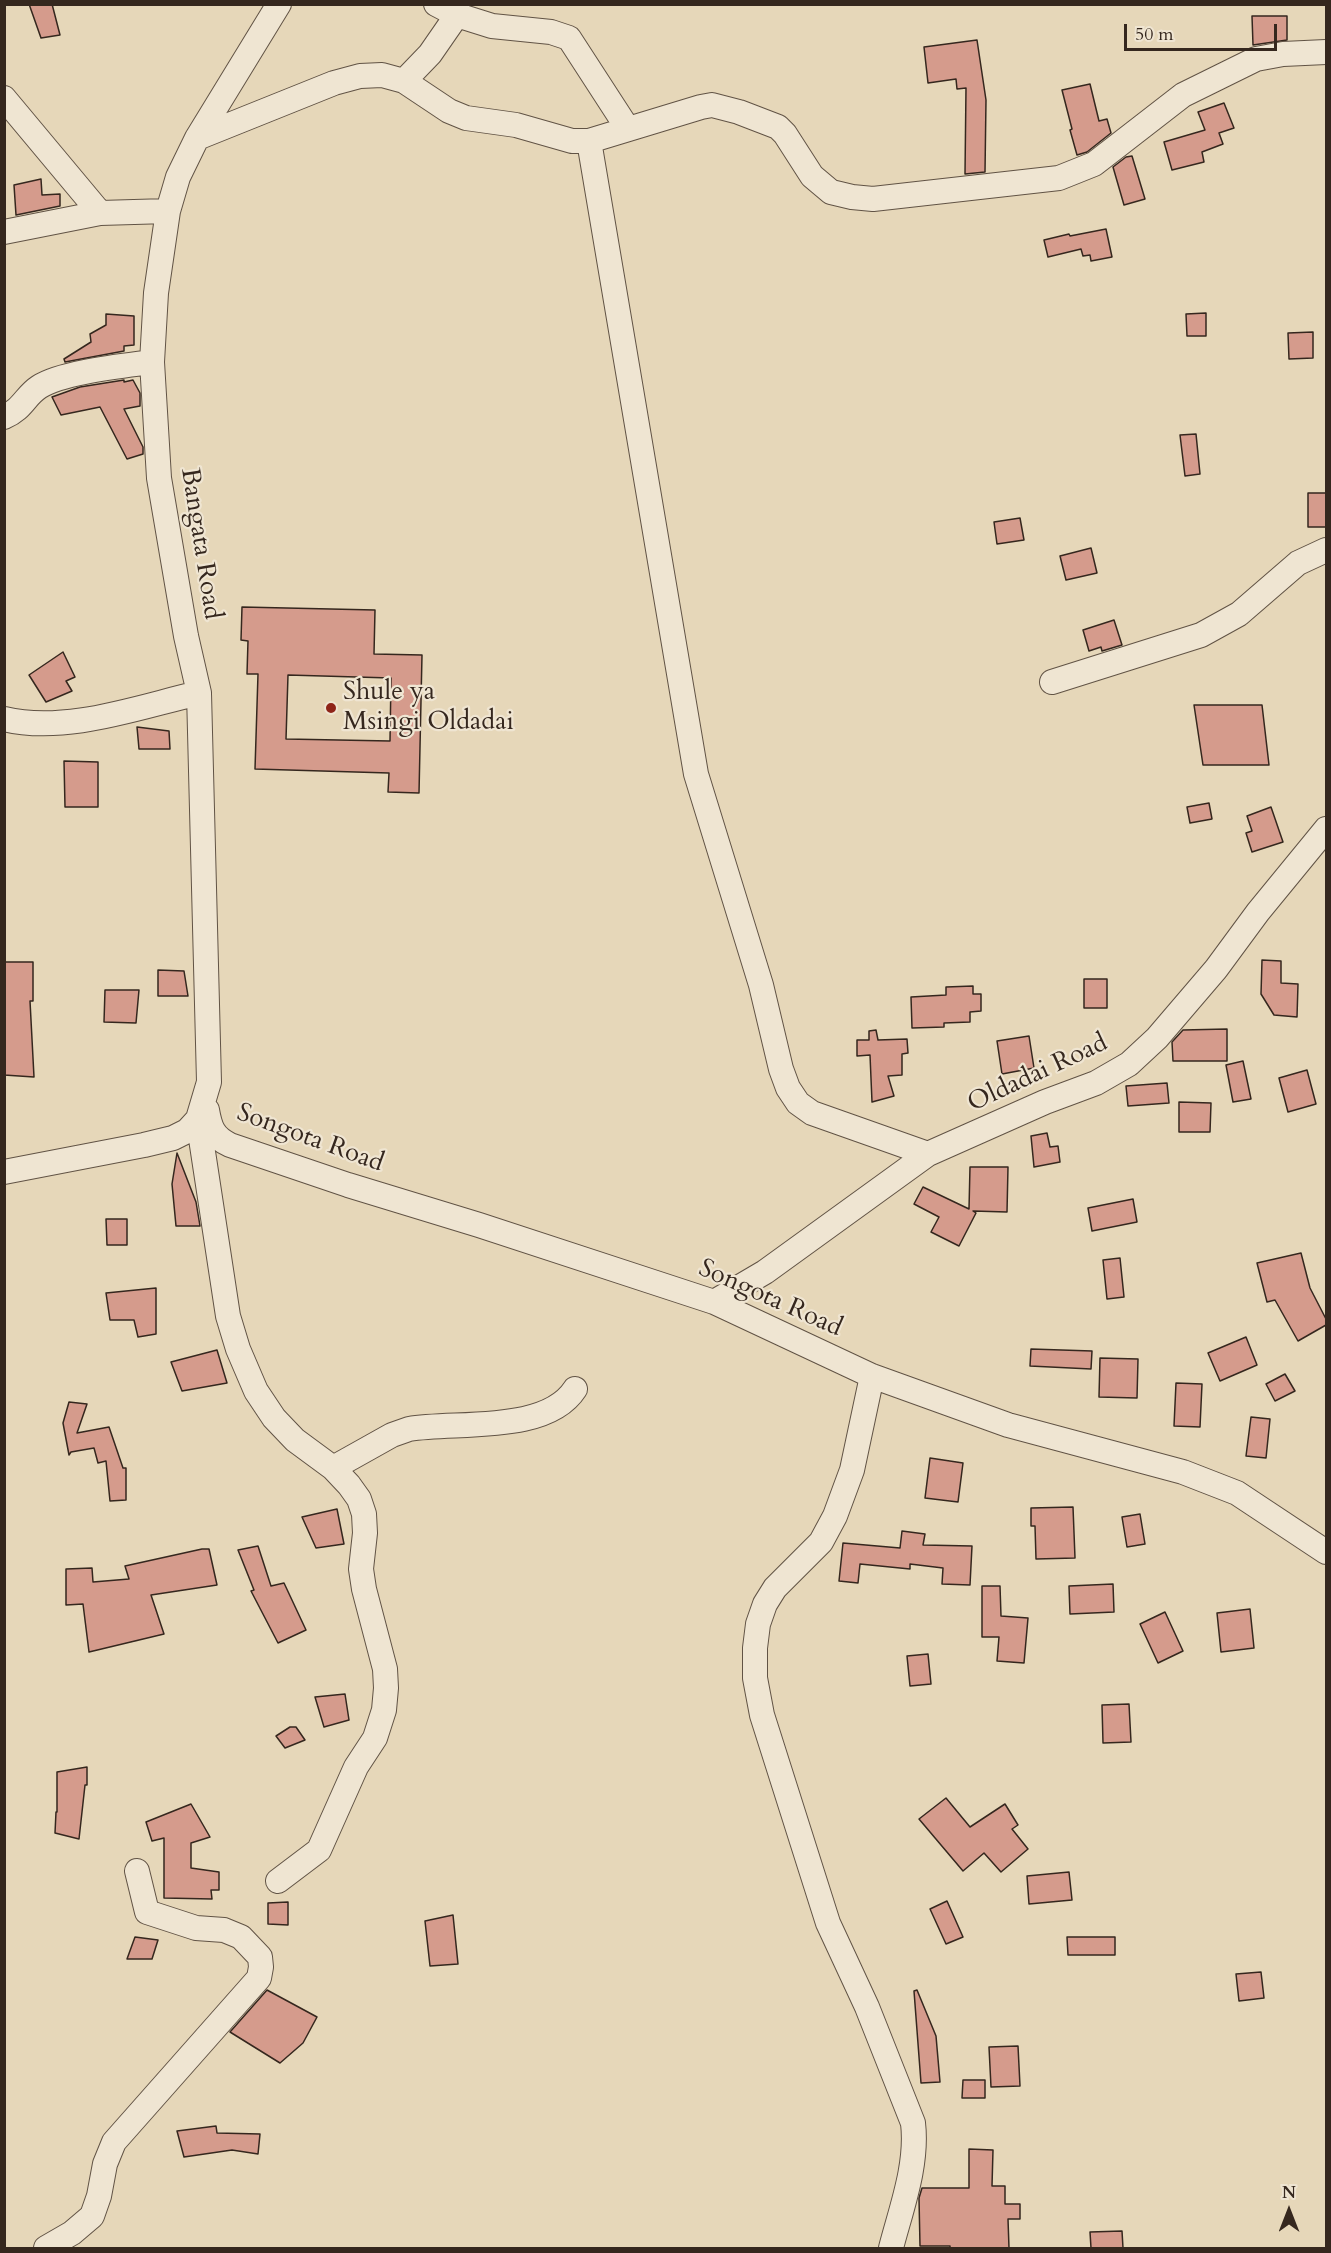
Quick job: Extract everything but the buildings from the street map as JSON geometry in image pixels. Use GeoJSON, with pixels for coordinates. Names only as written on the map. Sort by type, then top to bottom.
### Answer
{"type":"FeatureCollection","features":[{"type":"Feature","properties":{"kind":"street","name":"Bangata Road"},"geometry":{"type":"LineString","coordinates":[[201,1109],[209,1082],[199,693],[186,636],[159,478],[152,362],[156,293],[168,211],[178,177],[197,138],[279,4]]}},
{"type":"Feature","properties":{"kind":"street"},"geometry":{"type":"LineString","coordinates":[[436,4],[457,15],[492,26],[551,32],[569,38],[628,129]]}},
{"type":"Feature","properties":{"kind":"street"},"geometry":{"type":"LineString","coordinates":[[404,81],[430,54],[457,15]]}},
{"type":"Feature","properties":{"kind":"street"},"geometry":{"type":"LineString","coordinates":[[197,138],[333,82],[360,76],[382,75],[404,81],[449,111],[466,118],[516,125],[572,141],[589,141],[701,107],[723,107],[778,127],[812,176],[831,192],[873,199],[1059,178],[1094,164],[1184,95],[1256,59],[1283,54],[1326,52]]}},
{"type":"Feature","properties":{"kind":"street"},"geometry":{"type":"LineString","coordinates":[[4,98],[100,213]]}},
{"type":"Feature","properties":{"kind":"street"},"geometry":{"type":"LineString","coordinates":[[589,141],[696,774],[761,985],[781,1069],[788,1088],[798,1103],[812,1113],[928,1154]]}},
{"type":"Feature","properties":{"kind":"street"},"geometry":{"type":"LineString","coordinates":[[4,232],[100,213],[168,211]]}},
{"type":"Feature","properties":{"kind":"street"},"geometry":{"type":"LineString","coordinates":[[4,417],[19,409],[38,388],[57,380],[152,362]]}},
{"type":"Feature","properties":{"kind":"street"},"geometry":{"type":"LineString","coordinates":[[1052,682],[1201,635],[1239,614],[1298,563],[1326,550]]}},
{"type":"Feature","properties":{"kind":"street"},"geometry":{"type":"LineString","coordinates":[[4,719],[31,724],[66,723],[199,693]]}},
{"type":"Feature","properties":{"kind":"street","name":"Oldadai Road"},"geometry":{"type":"LineString","coordinates":[[714,1302],[765,1272],[928,1154],[1045,1102],[1096,1083],[1129,1064],[1157,1038],[1216,969],[1258,912],[1326,829]]}},
{"type":"Feature","properties":{"kind":"street"},"geometry":{"type":"LineString","coordinates":[[4,1172],[144,1146],[172,1138],[187,1131],[201,1109]]}},
{"type":"Feature","properties":{"kind":"street"},"geometry":{"type":"LineString","coordinates":[[201,1109],[228,1316],[238,1349],[256,1391],[274,1418],[295,1440],[333,1468],[359,1499],[364,1514],[362,1569],[364,1589],[385,1670],[384,1710],[375,1738],[356,1767],[319,1850],[278,1881]]}},
{"type":"Feature","properties":{"kind":"street","name":"Songota Road"},"geometry":{"type":"LineString","coordinates":[[201,1109],[213,1134],[230,1145],[714,1302],[872,1376],[1008,1425],[1184,1472],[1237,1493],[1326,1552]]}},
{"type":"Feature","properties":{"kind":"street"},"geometry":{"type":"LineString","coordinates":[[872,1376],[852,1470],[835,1516],[821,1542],[775,1588],[765,1604],[758,1624],[755,1678],[762,1715],[828,1923],[867,2007],[913,2123],[914,2156],[891,2248]]}},
{"type":"Feature","properties":{"kind":"street"},"geometry":{"type":"LineString","coordinates":[[333,1468],[392,1435],[409,1429],[524,1419],[561,1406],[575,1389]]}},
{"type":"Feature","properties":{"kind":"street"},"geometry":{"type":"LineString","coordinates":[[46,2248],[72,2233],[92,2216],[99,2196],[105,2164],[114,2142],[259,1978],[260,1957],[241,1937],[224,1930],[196,1928],[147,1912],[137,1871]]}},
{"type":"Feature","properties":{"kind":"place","name":"Shule ya Msingi Oldadai"},"geometry":{"type":"Point","coordinates":[331,708]}}]}
